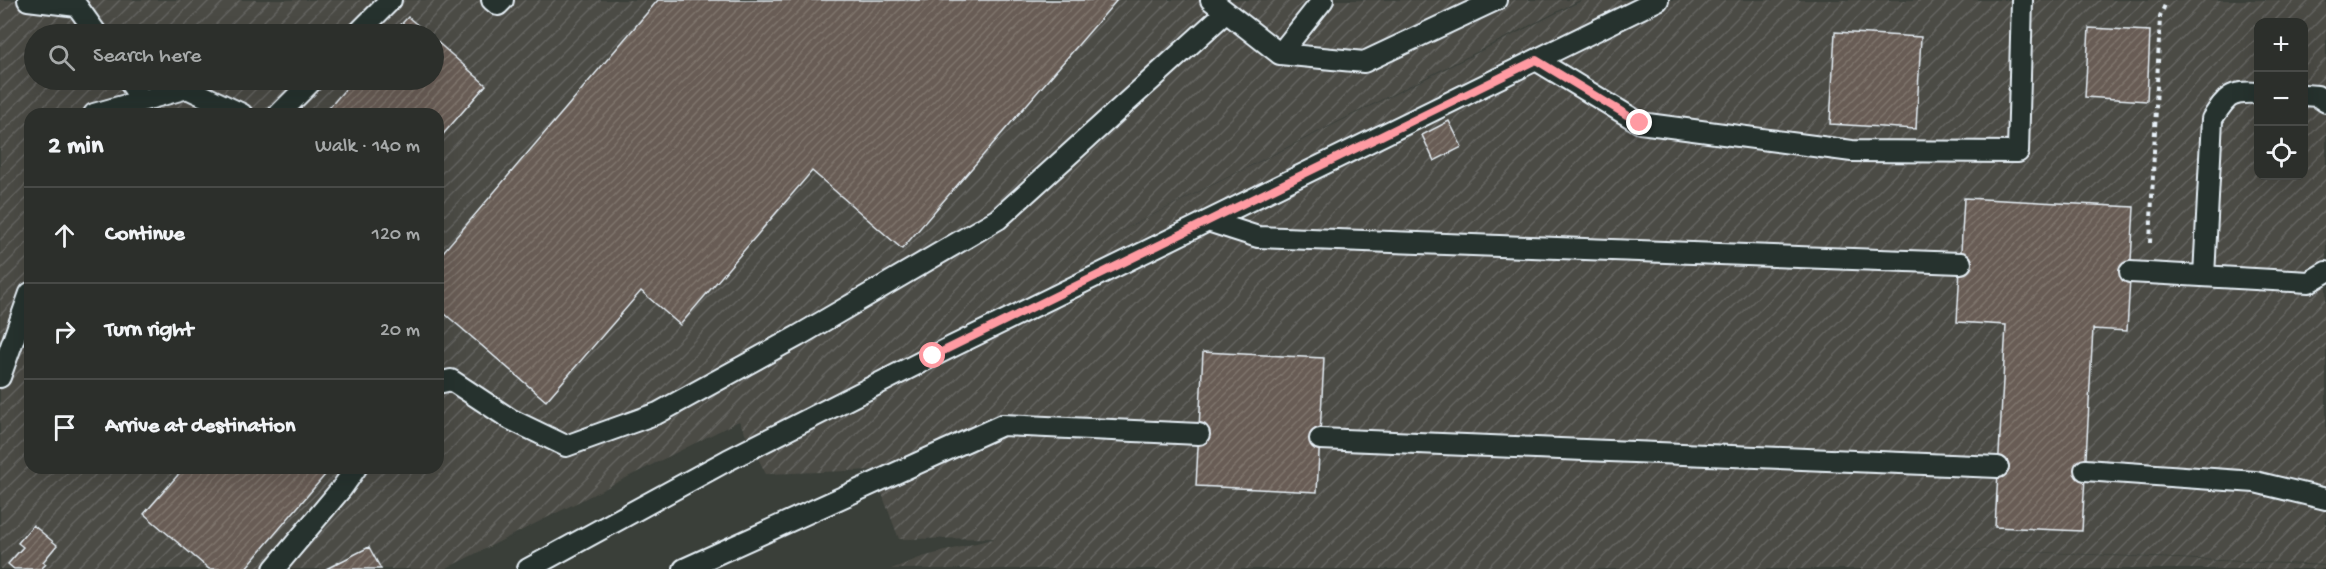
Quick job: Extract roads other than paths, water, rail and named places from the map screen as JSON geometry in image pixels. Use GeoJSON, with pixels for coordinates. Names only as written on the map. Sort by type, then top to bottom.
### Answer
{"type":"FeatureCollection","features":[{"type":"Feature","properties":{"kind":"lane"},"geometry":{"type":"LineString","coordinates":[[28,0],[78,3],[91,24]]}},
{"type":"Feature","properties":{"kind":"lane"},"geometry":{"type":"LineString","coordinates":[[367,24],[391,0]]}},
{"type":"Feature","properties":{"kind":"lane"},"geometry":{"type":"LineString","coordinates":[[492,0],[498,5],[503,0]]}},
{"type":"Feature","properties":{"kind":"lane"},"geometry":{"type":"LineString","coordinates":[[1210,0],[1280,54],[1364,62],[1496,0]]}},
{"type":"Feature","properties":{"kind":"lane"},"geometry":{"type":"LineString","coordinates":[[1280,54],[1323,0]]}},
{"type":"Feature","properties":{"kind":"lane"},"geometry":{"type":"LineString","coordinates":[[528,569],[738,455],[933,356],[1658,0]]}},
{"type":"Feature","properties":{"kind":"lane"},"geometry":{"type":"LineString","coordinates":[[1536,60],[1640,123],[1852,151],[2018,152],[2022,0]]}},
{"type":"Feature","properties":{"kind":"lane"},"geometry":{"type":"LineString","coordinates":[[444,382],[451,380],[510,419],[566,446],[658,413],[798,336],[998,219],[1226,12]]}},
{"type":"Feature","properties":{"kind":"lane"},"geometry":{"type":"LineString","coordinates":[[135,90],[142,100]]}},
{"type":"Feature","properties":{"kind":"lane"},"geometry":{"type":"LineString","coordinates":[[115,108],[180,90]]}},
{"type":"Feature","properties":{"kind":"lane"},"geometry":{"type":"LineString","coordinates":[[191,90],[229,108]]}},
{"type":"Feature","properties":{"kind":"lane"},"geometry":{"type":"LineString","coordinates":[[285,108],[303,90]]}},
{"type":"Feature","properties":{"kind":"lane"},"geometry":{"type":"LineString","coordinates":[[2204,276],[2212,119],[2226,98],[2243,92],[2254,93]]}},
{"type":"Feature","properties":{"kind":"lane"},"geometry":{"type":"LineString","coordinates":[[2308,95],[2317,96],[2326,102]]}},
{"type":"Feature","properties":{"kind":"lane"},"geometry":{"type":"LineString","coordinates":[[1208,221],[1258,237],[1961,263]]}},
{"type":"Feature","properties":{"kind":"lane"},"geometry":{"type":"LineString","coordinates":[[2139,273],[2309,282],[2326,272]]}},
{"type":"Feature","properties":{"kind":"lane"},"geometry":{"type":"LineString","coordinates":[[0,377],[24,310]]}},
{"type":"Feature","properties":{"kind":"lane"},"geometry":{"type":"LineString","coordinates":[[684,569],[1002,425],[1199,434]]}},
{"type":"Feature","properties":{"kind":"lane"},"geometry":{"type":"LineString","coordinates":[[1320,439],[1998,467]]}},
{"type":"Feature","properties":{"kind":"lane"},"geometry":{"type":"LineString","coordinates":[[2085,470],[2255,482],[2326,499]]}},
{"type":"Feature","properties":{"kind":"lane"},"geometry":{"type":"LineString","coordinates":[[273,569],[352,474]]}}]}
